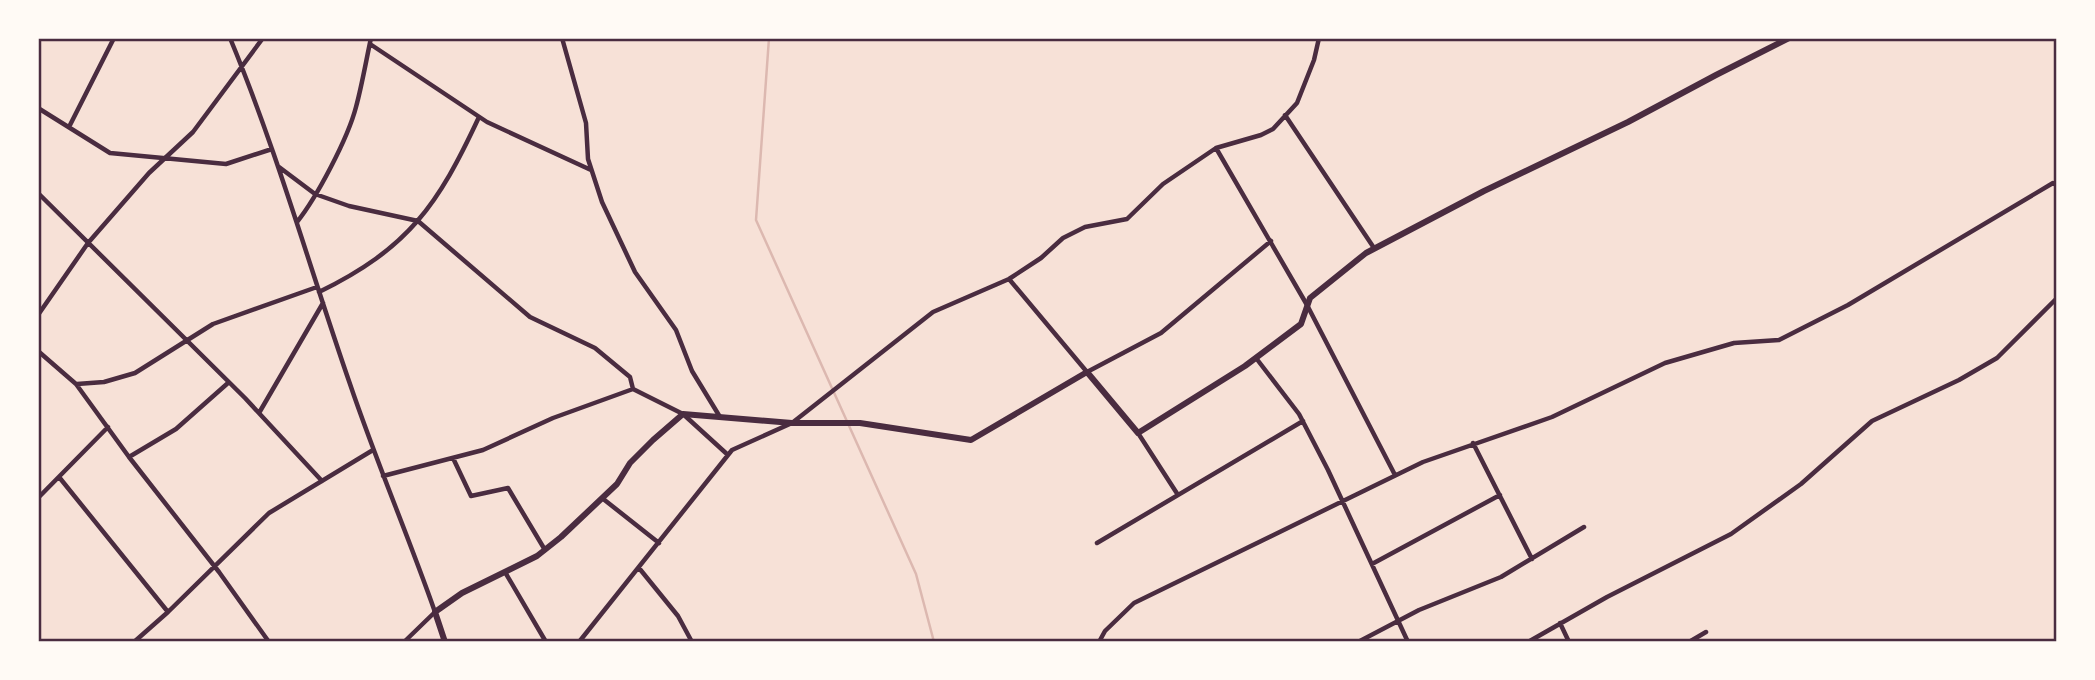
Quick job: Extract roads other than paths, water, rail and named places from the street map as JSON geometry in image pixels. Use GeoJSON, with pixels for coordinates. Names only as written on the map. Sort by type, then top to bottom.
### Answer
{"type":"FeatureCollection","features":[{"type":"Feature","properties":{"kind":"street"},"geometry":{"type":"LineString","coordinates":[[69,127],[114,38]]}},
{"type":"Feature","properties":{"kind":"street"},"geometry":{"type":"LineString","coordinates":[[230,38],[278,166],[373,450],[445,642]]}},
{"type":"Feature","properties":{"kind":"street"},"geometry":{"type":"LineString","coordinates":[[38,315],[88,243],[149,173],[193,132],[263,38]]}},
{"type":"Feature","properties":{"kind":"street"},"geometry":{"type":"LineString","coordinates":[[562,38],[586,123],[588,159],[601,202],[635,272],[676,330],[692,371],[721,417]]}},
{"type":"Feature","properties":{"kind":"street"},"geometry":{"type":"LineString","coordinates":[[579,642],[732,450],[792,423],[933,312],[1009,279],[1041,258],[1063,239],[1085,227],[1127,219],[1163,184],[1216,148],[1273,129],[1297,103],[1314,60],[1319,38]]}},
{"type":"Feature","properties":{"kind":"street"},"geometry":{"type":"LineString","coordinates":[[1138,433],[1256,358],[1301,324],[1310,299],[1374,248],[1628,122],[1789,38]]}},
{"type":"Feature","properties":{"kind":"street"},"geometry":{"type":"LineString","coordinates":[[297,223],[315,194],[356,110],[370,41],[478,117],[591,170]]}},
{"type":"Feature","properties":{"kind":"street"},"geometry":{"type":"LineString","coordinates":[[38,108],[110,153],[226,164],[272,149]]}},
{"type":"Feature","properties":{"kind":"street"},"geometry":{"type":"LineString","coordinates":[[1285,115],[1374,248]]}},
{"type":"Feature","properties":{"kind":"street"},"geometry":{"type":"LineString","coordinates":[[76,384],[104,382],[135,373],[213,324],[353,276],[383,256],[434,202],[457,163],[478,117]]}},
{"type":"Feature","properties":{"kind":"street"},"geometry":{"type":"LineString","coordinates":[[1216,148],[1307,305],[1395,475]]}},
{"type":"Feature","properties":{"kind":"street"},"geometry":{"type":"LineString","coordinates":[[278,166],[315,194],[349,206],[418,221],[530,317],[595,348],[630,377],[633,389]]}},
{"type":"Feature","properties":{"kind":"street"},"geometry":{"type":"LineString","coordinates":[[1099,642],[1105,631],[1134,603],[1342,500],[1423,462],[1552,416],[1665,363],[1734,344],[1779,340],[1848,304],[2053,183],[2056,185]]}},
{"type":"Feature","properties":{"kind":"street"},"geometry":{"type":"LineString","coordinates":[[38,193],[188,341],[322,481]]}},
{"type":"Feature","properties":{"kind":"street"},"geometry":{"type":"LineString","coordinates":[[404,642],[435,612],[462,593],[545,550],[561,537],[617,484],[630,463],[683,414],[792,423],[860,423],[971,440],[1087,372],[1161,333],[1271,241]]}},
{"type":"Feature","properties":{"kind":"street"},"geometry":{"type":"LineString","coordinates":[[1009,279],[1138,433],[1178,495]]}},
{"type":"Feature","properties":{"kind":"street"},"geometry":{"type":"LineString","coordinates":[[1528,642],[1731,534],[1801,484],[1872,421],[1959,380],[1997,358],[2056,299]]}},
{"type":"Feature","properties":{"kind":"street"},"geometry":{"type":"LineString","coordinates":[[259,413],[323,303]]}},
{"type":"Feature","properties":{"kind":"street"},"geometry":{"type":"LineString","coordinates":[[38,351],[76,384],[269,642]]}},
{"type":"Feature","properties":{"kind":"street"},"geometry":{"type":"LineString","coordinates":[[1256,358],[1303,421],[1408,642]]}},
{"type":"Feature","properties":{"kind":"street"},"geometry":{"type":"LineString","coordinates":[[129,457],[176,429],[228,383]]}},
{"type":"Feature","properties":{"kind":"street"},"geometry":{"type":"LineString","coordinates":[[383,476],[484,450],[553,418],[633,389],[683,414],[728,456]]}},
{"type":"Feature","properties":{"kind":"street"},"geometry":{"type":"LineString","coordinates":[[1097,543],[1303,421]]}},
{"type":"Feature","properties":{"kind":"street"},"geometry":{"type":"LineString","coordinates":[[38,498],[108,427]]}},
{"type":"Feature","properties":{"kind":"street"},"geometry":{"type":"LineString","coordinates":[[1473,443],[1532,559]]}},
{"type":"Feature","properties":{"kind":"street"},"geometry":{"type":"LineString","coordinates":[[134,642],[269,513],[373,450]]}},
{"type":"Feature","properties":{"kind":"street"},"geometry":{"type":"LineString","coordinates":[[453,458],[471,496],[508,488],[545,550]]}},
{"type":"Feature","properties":{"kind":"street"},"geometry":{"type":"LineString","coordinates":[[59,477],[168,612]]}},
{"type":"Feature","properties":{"kind":"street"},"geometry":{"type":"LineString","coordinates":[[1372,564],[1500,495]]}},
{"type":"Feature","properties":{"kind":"street"},"geometry":{"type":"LineString","coordinates":[[602,498],[659,543]]}},
{"type":"Feature","properties":{"kind":"street"},"geometry":{"type":"LineString","coordinates":[[1358,642],[1398,621],[1501,577],[1584,527]]}},
{"type":"Feature","properties":{"kind":"street"},"geometry":{"type":"LineString","coordinates":[[639,568],[678,615],[692,642]]}},
{"type":"Feature","properties":{"kind":"street"},"geometry":{"type":"LineString","coordinates":[[505,572],[546,642]]}},
{"type":"Feature","properties":{"kind":"street"},"geometry":{"type":"LineString","coordinates":[[1560,623],[1569,642]]}},
{"type":"Feature","properties":{"kind":"street"},"geometry":{"type":"LineString","coordinates":[[1689,642],[1706,632]]}},
{"type":"Feature","properties":{"kind":"waterway"},"geometry":{"type":"LineString","coordinates":[[769,38],[756,220],[916,574],[934,642]]}}]}
